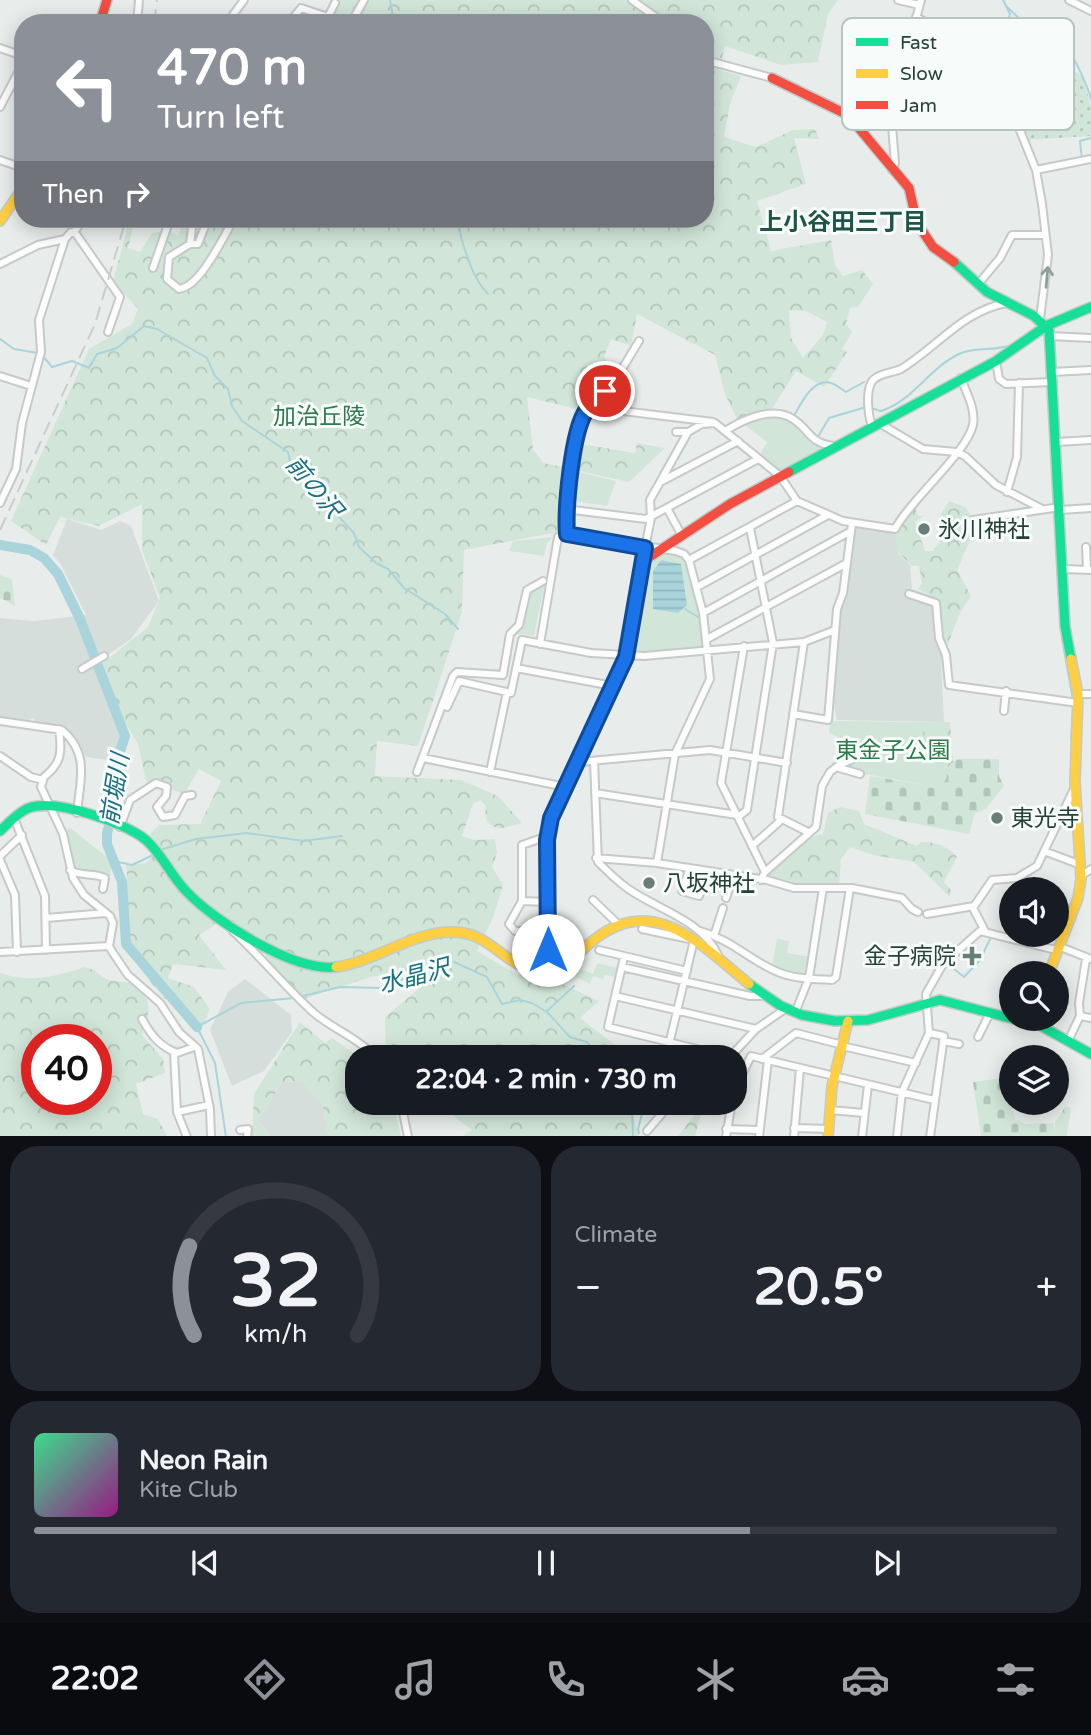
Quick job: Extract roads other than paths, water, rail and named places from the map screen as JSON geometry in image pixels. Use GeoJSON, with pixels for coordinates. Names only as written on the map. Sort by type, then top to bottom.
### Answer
{"type":"FeatureCollection","features":[{"type":"Feature","properties":{"kind":"street"},"geometry":{"type":"LineString","coordinates":[[632,0],[651,14]]}},
{"type":"Feature","properties":{"kind":"street"},"geometry":{"type":"LineString","coordinates":[[898,0],[920,3],[916,17]]}},
{"type":"Feature","properties":{"kind":"street"},"geometry":{"type":"LineString","coordinates":[[1069,0],[1091,11]]}},
{"type":"Feature","properties":{"kind":"street"},"geometry":{"type":"LineString","coordinates":[[329,14],[335,3]]}},
{"type":"Feature","properties":{"kind":"street"},"geometry":{"type":"LineString","coordinates":[[296,14],[301,8],[314,14]]}},
{"type":"Feature","properties":{"kind":"street"},"geometry":{"type":"LineString","coordinates":[[714,62],[772,78],[842,111]]}},
{"type":"Feature","properties":{"kind":"street"},"geometry":{"type":"LineString","coordinates":[[0,107],[14,80]]}},
{"type":"Feature","properties":{"kind":"street"},"geometry":{"type":"LineString","coordinates":[[860,130],[909,188],[917,223],[928,241],[979,283],[1045,327],[1091,338]]}},
{"type":"Feature","properties":{"kind":"street"},"geometry":{"type":"LineString","coordinates":[[892,130],[895,163],[892,170]]}},
{"type":"Feature","properties":{"kind":"street"},"geometry":{"type":"LineString","coordinates":[[1021,130],[1036,170],[1045,235],[1045,327],[1052,377],[1065,626],[1078,698],[1075,786],[1081,871],[1078,898],[1053,961]]}},
{"type":"Feature","properties":{"kind":"street"},"geometry":{"type":"LineString","coordinates":[[1036,170],[1091,159]]}},
{"type":"Feature","properties":{"kind":"street"},"geometry":{"type":"LineString","coordinates":[[0,221],[14,201]]}},
{"type":"Feature","properties":{"kind":"street"},"geometry":{"type":"LineString","coordinates":[[0,264],[38,245],[65,239],[77,228]]}},
{"type":"Feature","properties":{"kind":"street"},"geometry":{"type":"LineString","coordinates":[[153,268],[167,228]]}},
{"type":"Feature","properties":{"kind":"street"},"geometry":{"type":"LineString","coordinates":[[190,243],[192,228]]}},
{"type":"Feature","properties":{"kind":"street"},"geometry":{"type":"LineString","coordinates":[[158,255],[169,257],[190,243],[194,245],[201,240],[205,228]]}},
{"type":"Feature","properties":{"kind":"street"},"geometry":{"type":"LineString","coordinates":[[169,257],[169,282],[179,289],[188,286],[211,259],[229,228]]}},
{"type":"Feature","properties":{"kind":"street"},"geometry":{"type":"LineString","coordinates":[[74,232],[88,247],[120,298],[108,332]]}},
{"type":"Feature","properties":{"kind":"street"},"geometry":{"type":"LineString","coordinates":[[979,283],[1000,258],[1012,235],[1045,235]]}},
{"type":"Feature","properties":{"kind":"street"},"geometry":{"type":"LineString","coordinates":[[0,503],[16,468],[31,386],[40,354],[39,320],[65,239]]}},
{"type":"Feature","properties":{"kind":"street"},"geometry":{"type":"LineString","coordinates":[[1008,303],[981,309],[900,369],[875,378],[871,382],[869,400],[875,424],[923,449],[956,452],[1007,492],[1042,509]]}},
{"type":"Feature","properties":{"kind":"street"},"geometry":{"type":"LineString","coordinates":[[641,568],[648,557],[681,534],[780,476],[996,361],[1045,327],[1091,307]]}},
{"type":"Feature","properties":{"kind":"street"},"geometry":{"type":"LineString","coordinates":[[567,534],[565,509],[586,412],[616,379],[639,341]]}},
{"type":"Feature","properties":{"kind":"street"},"geometry":{"type":"LineString","coordinates":[[996,361],[999,379],[1006,384],[1091,370]]}},
{"type":"Feature","properties":{"kind":"street"},"geometry":{"type":"LineString","coordinates":[[0,376],[31,386]]}},
{"type":"Feature","properties":{"kind":"street"},"geometry":{"type":"LineString","coordinates":[[704,613],[858,522],[895,529],[902,516],[928,490],[972,428],[971,404],[961,378]]}},
{"type":"Feature","properties":{"kind":"street"},"geometry":{"type":"LineString","coordinates":[[1007,492],[1017,457],[1019,383]]}},
{"type":"Feature","properties":{"kind":"street"},"geometry":{"type":"LineString","coordinates":[[590,407],[715,423],[780,476],[797,501],[851,527]]}},
{"type":"Feature","properties":{"kind":"street"},"geometry":{"type":"LineString","coordinates":[[725,431],[742,420],[779,412],[795,420],[816,443],[834,446]]}},
{"type":"Feature","properties":{"kind":"street"},"geometry":{"type":"LineString","coordinates":[[676,432],[688,432],[702,425],[715,423]]}},
{"type":"Feature","properties":{"kind":"street"},"geometry":{"type":"LineString","coordinates":[[548,969],[547,840],[551,818],[626,657],[651,518],[650,500],[688,432]]}},
{"type":"Feature","properties":{"kind":"street"},"geometry":{"type":"LineString","coordinates":[[660,482],[737,440]]}},
{"type":"Feature","properties":{"kind":"street"},"geometry":{"type":"LineString","coordinates":[[1056,442],[1091,440]]}},
{"type":"Feature","properties":{"kind":"street"},"geometry":{"type":"LineString","coordinates":[[565,509],[651,518],[758,459]]}},
{"type":"Feature","properties":{"kind":"street"},"geometry":{"type":"LineString","coordinates":[[689,560],[797,501]]}},
{"type":"Feature","properties":{"kind":"street"},"geometry":{"type":"LineString","coordinates":[[667,508],[681,534]]}},
{"type":"Feature","properties":{"kind":"street"},"geometry":{"type":"LineString","coordinates":[[973,520],[1042,509],[1091,508]]}},
{"type":"Feature","properties":{"kind":"street"},"geometry":{"type":"LineString","coordinates":[[697,587],[826,516]]}},
{"type":"Feature","properties":{"kind":"street"},"geometry":{"type":"LineString","coordinates":[[793,713],[828,720],[835,630],[851,527]]}},
{"type":"Feature","properties":{"kind":"street"},"geometry":{"type":"LineString","coordinates":[[595,793],[738,816],[747,810],[773,643],[750,528]]}},
{"type":"Feature","properties":{"kind":"street"},"geometry":{"type":"LineString","coordinates":[[540,644],[558,537],[567,534],[682,553],[689,560],[704,613],[710,680],[675,754],[657,863]]}},
{"type":"Feature","properties":{"kind":"street"},"geometry":{"type":"LineString","coordinates":[[1063,569],[1089,570],[1086,547]]}},
{"type":"Feature","properties":{"kind":"street"},"geometry":{"type":"LineString","coordinates":[[707,639],[847,562]]}},
{"type":"Feature","properties":{"kind":"street"},"geometry":{"type":"LineString","coordinates":[[417,772],[454,674],[503,675],[510,634],[519,625],[527,590],[543,581]]}},
{"type":"Feature","properties":{"kind":"street"},"geometry":{"type":"LineString","coordinates":[[909,594],[936,603],[939,638],[946,655],[949,685],[1078,698],[1091,694]]}},
{"type":"Feature","properties":{"kind":"street"},"geometry":{"type":"LineString","coordinates":[[447,707],[460,681],[511,693],[522,640],[626,657],[804,642],[835,630]]}},
{"type":"Feature","properties":{"kind":"street"},"geometry":{"type":"LineString","coordinates":[[804,642],[778,817],[808,832]]}},
{"type":"Feature","properties":{"kind":"street"},"geometry":{"type":"LineString","coordinates":[[744,646],[720,783],[765,872]]}},
{"type":"Feature","properties":{"kind":"street"},"geometry":{"type":"LineString","coordinates":[[82,668],[104,656]]}},
{"type":"Feature","properties":{"kind":"street"},"geometry":{"type":"LineString","coordinates":[[516,668],[613,686]]}},
{"type":"Feature","properties":{"kind":"street"},"geometry":{"type":"LineString","coordinates":[[1004,711],[1006,691]]}},
{"type":"Feature","properties":{"kind":"street"},"geometry":{"type":"LineString","coordinates":[[490,772],[507,692]]}},
{"type":"Feature","properties":{"kind":"street"},"geometry":{"type":"LineString","coordinates":[[0,721],[59,729],[66,733],[82,757],[78,813]]}},
{"type":"Feature","properties":{"kind":"street"},"geometry":{"type":"LineString","coordinates":[[43,780],[54,771],[61,755],[59,729]]}},
{"type":"Feature","properties":{"kind":"street"},"geometry":{"type":"LineString","coordinates":[[579,762],[710,750],[787,763]]}},
{"type":"Feature","properties":{"kind":"street"},"geometry":{"type":"LineString","coordinates":[[761,880],[765,872],[818,823],[822,786],[836,767],[863,755]]}},
{"type":"Feature","properties":{"kind":"street"},"geometry":{"type":"LineString","coordinates":[[0,756],[31,777],[43,780]]}},
{"type":"Feature","properties":{"kind":"street"},"geometry":{"type":"LineString","coordinates":[[422,758],[566,787]]}},
{"type":"Feature","properties":{"kind":"street"},"geometry":{"type":"LineString","coordinates":[[594,761],[596,858],[627,888],[696,935],[762,996],[795,1013],[835,1022],[877,1018],[925,1001],[945,1000],[999,1015]]}},
{"type":"Feature","properties":{"kind":"street"},"geometry":{"type":"LineString","coordinates":[[836,767],[860,774]]}},
{"type":"Feature","properties":{"kind":"street"},"geometry":{"type":"LineString","coordinates":[[43,780],[43,792],[63,834],[69,870],[84,895],[106,913],[113,923],[109,946],[123,969],[160,1003],[200,1055],[209,1105],[211,1136]]}},
{"type":"Feature","properties":{"kind":"street"},"geometry":{"type":"LineString","coordinates":[[119,826],[130,800],[156,783],[167,787],[166,796],[157,807],[159,814],[164,817],[175,815],[185,796],[192,795]]}},
{"type":"Feature","properties":{"kind":"street"},"geometry":{"type":"LineString","coordinates":[[985,931],[974,913],[974,906],[992,880],[1017,878],[1037,866],[1075,786]]}},
{"type":"Feature","properties":{"kind":"street"},"geometry":{"type":"LineString","coordinates":[[0,831],[27,808],[50,806],[119,826],[142,837],[193,898],[298,963],[315,969],[336,966],[424,937],[453,932],[479,938],[527,967],[548,969],[573,957],[598,934],[618,924],[651,921],[696,935]]}},
{"type":"Feature","properties":{"kind":"street"},"geometry":{"type":"LineString","coordinates":[[14,818],[45,895],[46,950]]}},
{"type":"Feature","properties":{"kind":"street"},"geometry":{"type":"LineString","coordinates":[[752,846],[779,822]]}},
{"type":"Feature","properties":{"kind":"street"},"geometry":{"type":"LineString","coordinates":[[18,952],[15,895],[0,858],[22,835]]}},
{"type":"Feature","properties":{"kind":"street"},"geometry":{"type":"LineString","coordinates":[[547,840],[542,838],[522,845],[522,901],[509,924],[515,931],[548,931]]}},
{"type":"Feature","properties":{"kind":"street"},"geometry":{"type":"LineString","coordinates":[[1044,851],[1081,871],[1091,869]]}},
{"type":"Feature","properties":{"kind":"street"},"geometry":{"type":"LineString","coordinates":[[596,858],[657,863],[794,888],[850,888],[902,898],[918,912]]}},
{"type":"Feature","properties":{"kind":"street"},"geometry":{"type":"LineString","coordinates":[[690,868],[682,891],[699,896],[708,872]]}},
{"type":"Feature","properties":{"kind":"street"},"geometry":{"type":"LineString","coordinates":[[69,870],[77,874],[96,873],[105,878],[103,889]]}},
{"type":"Feature","properties":{"kind":"street"},"geometry":{"type":"LineString","coordinates":[[726,898],[733,876]]}},
{"type":"Feature","properties":{"kind":"street"},"geometry":{"type":"LineString","coordinates":[[795,1013],[809,978],[823,888]]}},
{"type":"Feature","properties":{"kind":"street"},"geometry":{"type":"LineString","coordinates":[[642,929],[714,936],[737,945],[776,972],[830,980],[836,977],[850,888]]}},
{"type":"Feature","properties":{"kind":"street"},"geometry":{"type":"LineString","coordinates":[[593,900],[618,924]]}},
{"type":"Feature","properties":{"kind":"street"},"geometry":{"type":"LineString","coordinates":[[522,901],[548,902]]}},
{"type":"Feature","properties":{"kind":"street"},"geometry":{"type":"LineString","coordinates":[[927,914],[974,906]]}},
{"type":"Feature","properties":{"kind":"street"},"geometry":{"type":"LineString","coordinates":[[714,936],[723,908]]}},
{"type":"Feature","properties":{"kind":"street"},"geometry":{"type":"LineString","coordinates":[[46,918],[106,913]]}},
{"type":"Feature","properties":{"kind":"street"},"geometry":{"type":"LineString","coordinates":[[230,921],[233,931],[322,1019],[363,1045]]}},
{"type":"Feature","properties":{"kind":"street"},"geometry":{"type":"LineString","coordinates":[[897,1136],[902,1092],[929,1032],[926,994],[943,964],[980,931],[1057,948],[1088,959],[1079,1003],[1080,1016],[1069,1039]]}},
{"type":"Feature","properties":{"kind":"street"},"geometry":{"type":"LineString","coordinates":[[669,1045],[696,935]]}},
{"type":"Feature","properties":{"kind":"street"},"geometry":{"type":"LineString","coordinates":[[0,951],[109,946]]}},
{"type":"Feature","properties":{"kind":"street"},"geometry":{"type":"LineString","coordinates":[[599,950],[687,971]]}},
{"type":"Feature","properties":{"kind":"street"},"geometry":{"type":"LineString","coordinates":[[624,957],[608,1027],[682,1045]]}},
{"type":"Feature","properties":{"kind":"street"},"geometry":{"type":"LineString","coordinates":[[622,967],[750,996],[762,996]]}},
{"type":"Feature","properties":{"kind":"street"},"geometry":{"type":"LineString","coordinates":[[615,996],[755,1029]]}},
{"type":"Feature","properties":{"kind":"street"},"geometry":{"type":"LineString","coordinates":[[741,1045],[755,1029],[786,1009]]}},
{"type":"Feature","properties":{"kind":"street"},"geometry":{"type":"LineString","coordinates":[[978,1037],[990,1013]]}},
{"type":"Feature","properties":{"kind":"street"},"geometry":{"type":"LineString","coordinates":[[1080,1016],[1091,1017]]}},
{"type":"Feature","properties":{"kind":"street"},"geometry":{"type":"LineString","coordinates":[[142,1019],[154,1039],[174,1053]]}},
{"type":"Feature","properties":{"kind":"street"},"geometry":{"type":"LineString","coordinates":[[794,1128],[829,1133],[835,1077],[848,1021]]}},
{"type":"Feature","properties":{"kind":"street"},"geometry":{"type":"LineString","coordinates":[[1056,1031],[1091,1054]]}},
{"type":"Feature","properties":{"kind":"street"},"geometry":{"type":"LineString","coordinates":[[929,1032],[944,1036],[930,1136]]}},
{"type":"Feature","properties":{"kind":"street"},"geometry":{"type":"LineString","coordinates":[[729,1115],[726,1133],[759,1133],[765,1059],[796,1033],[916,1063]]}},
{"type":"Feature","properties":{"kind":"street"},"geometry":{"type":"LineString","coordinates":[[943,1041],[959,1044]]}},
{"type":"Feature","properties":{"kind":"street"},"geometry":{"type":"LineString","coordinates":[[174,1053],[194,1047]]}},
{"type":"Feature","properties":{"kind":"street"},"geometry":{"type":"LineString","coordinates":[[174,1053],[177,1112],[187,1136]]}},
{"type":"Feature","properties":{"kind":"street"},"geometry":{"type":"LineString","coordinates":[[747,1064],[751,1056],[934,1100]]}},
{"type":"Feature","properties":{"kind":"street"},"geometry":{"type":"LineString","coordinates":[[794,1136],[800,1068]]}},
{"type":"Feature","properties":{"kind":"street"},"geometry":{"type":"LineString","coordinates":[[862,1136],[868,1085]]}},
{"type":"Feature","properties":{"kind":"street"},"geometry":{"type":"LineString","coordinates":[[177,1112],[209,1105]]}},
{"type":"Feature","properties":{"kind":"street"},"geometry":{"type":"LineString","coordinates":[[830,1110],[864,1113]]}},
{"type":"Feature","properties":{"kind":"street"},"geometry":{"type":"LineString","coordinates":[[404,1115],[408,1136]]}},
{"type":"Feature","properties":{"kind":"street"},"geometry":{"type":"LineString","coordinates":[[647,1131],[661,1115]]}},
{"type":"Feature","properties":{"kind":"street"},"geometry":{"type":"LineString","coordinates":[[240,1130],[248,1129],[247,1136]]}},
{"type":"Feature","properties":{"kind":"water"},"geometry":{"type":"Polygon","coordinates":[[[661,560],[681,564],[687,605],[678,613],[653,609],[653,571],[661,560]]]}},
{"type":"Feature","properties":{"kind":"waterway"},"geometry":{"type":"LineString","coordinates":[[390,0],[392,14]]}},
{"type":"Feature","properties":{"kind":"waterway"},"geometry":{"type":"LineString","coordinates":[[1003,0],[1010,14],[1009,18]]}},
{"type":"Feature","properties":{"kind":"waterway"},"geometry":{"type":"LineString","coordinates":[[1006,6],[1019,18]]}},
{"type":"Feature","properties":{"kind":"waterway"},"geometry":{"type":"LineString","coordinates":[[1074,60],[1091,99]]}},
{"type":"Feature","properties":{"kind":"waterway"},"geometry":{"type":"LineString","coordinates":[[1082,160],[1080,141],[1091,138]]}},
{"type":"Feature","properties":{"kind":"waterway"},"geometry":{"type":"LineString","coordinates":[[459,228],[472,270],[488,294]]}},
{"type":"Feature","properties":{"kind":"waterway","name":"前の沢"},"geometry":{"type":"LineString","coordinates":[[43,356],[52,367],[72,361],[89,368],[97,354],[117,348],[144,326],[157,329],[207,358],[215,376],[228,389],[232,406],[242,421],[288,452],[291,466],[354,533],[359,547],[376,563],[388,569],[404,588],[445,614],[458,629]]}},
{"type":"Feature","properties":{"kind":"waterway","name":"前の沢"},"geometry":{"type":"LineString","coordinates":[[0,339],[14,349],[38,353]]}},
{"type":"Feature","properties":{"kind":"waterway"},"geometry":{"type":"LineString","coordinates":[[871,408],[881,411],[902,400],[939,367],[959,354],[970,350],[1008,346]]}},
{"type":"Feature","properties":{"kind":"waterway"},"geometry":{"type":"LineString","coordinates":[[794,416],[808,393],[819,384],[831,383],[846,392],[864,382]]}},
{"type":"Feature","properties":{"kind":"waterway"},"geometry":{"type":"LineString","coordinates":[[818,437],[829,418],[866,407]]}},
{"type":"Feature","properties":{"kind":"waterway","name":"前堀川"},"geometry":{"type":"LineString","coordinates":[[0,545],[30,550],[44,558],[58,574],[80,619],[125,736],[112,776],[115,807],[107,833],[107,844],[122,882],[126,944],[197,1027]]}},
{"type":"Feature","properties":{"kind":"waterway"},"geometry":{"type":"LineString","coordinates":[[685,609],[698,617]]}},
{"type":"Feature","properties":{"kind":"waterway"},"geometry":{"type":"LineString","coordinates":[[1062,638],[1073,700]]}},
{"type":"Feature","properties":{"kind":"waterway"},"geometry":{"type":"LineString","coordinates":[[1071,740],[1073,713]]}},
{"type":"Feature","properties":{"kind":"waterway"},"geometry":{"type":"LineString","coordinates":[[160,850],[196,839],[247,833],[304,841],[342,836]]}},
{"type":"Feature","properties":{"kind":"waterway"},"geometry":{"type":"LineString","coordinates":[[114,861],[132,865],[153,855]]}},
{"type":"Feature","properties":{"kind":"waterway"},"geometry":{"type":"LineString","coordinates":[[948,964],[964,977],[980,960],[991,937]]}},
{"type":"Feature","properties":{"kind":"waterway","name":"水晶沢"},"geometry":{"type":"LineString","coordinates":[[454,962],[487,977],[502,1004],[520,1000],[532,1003],[547,1012],[570,1037],[589,1045]]}},
{"type":"Feature","properties":{"kind":"waterway","name":"水晶沢"},"geometry":{"type":"LineString","coordinates":[[299,997],[340,987],[381,988],[438,965]]}},
{"type":"Feature","properties":{"kind":"waterway"},"geometry":{"type":"LineString","coordinates":[[547,1011],[574,986]]}},
{"type":"Feature","properties":{"kind":"waterway","name":"前堀川"},"geometry":{"type":"LineString","coordinates":[[226,1136],[215,1063],[197,1027],[241,1003],[294,998]]}},
{"type":"Feature","properties":{"kind":"waterway","name":"水晶沢"},"geometry":{"type":"LineString","coordinates":[[632,1115],[633,1136]]}},
{"type":"Feature","properties":{"kind":"waterway"},"geometry":{"type":"LineString","coordinates":[[639,1133],[642,1115]]}},
{"type":"Feature","properties":{"kind":"railway"},"geometry":{"type":"LineString","coordinates":[[155,14],[157,0]]}},
{"type":"Feature","properties":{"kind":"railway"},"geometry":{"type":"LineString","coordinates":[[0,530],[95,324],[123,228]]}},
{"type":"Feature","properties":{"kind":"place","name":"氷川神社"},"geometry":{"type":"Point","coordinates":[924,529]}},
{"type":"Feature","properties":{"kind":"place","name":"東光寺"},"geometry":{"type":"Point","coordinates":[997,818]}},
{"type":"Feature","properties":{"kind":"place","name":"八坂神社"},"geometry":{"type":"Point","coordinates":[649,883]}},
{"type":"Feature","properties":{"kind":"place","name":"金子病院"},"geometry":{"type":"Point","coordinates":[972,956]}},
{"type":"Feature","properties":{"kind":"district","name":"上小谷田三丁目"},"geometry":{"type":"Point","coordinates":[843,222]}},
{"type":"Feature","properties":{"kind":"park label","name":"加治丘陵"},"geometry":{"type":"Point","coordinates":[319,416]}},
{"type":"Feature","properties":{"kind":"park label","name":"東金子公園"},"geometry":{"type":"Point","coordinates":[893,750]}}]}
